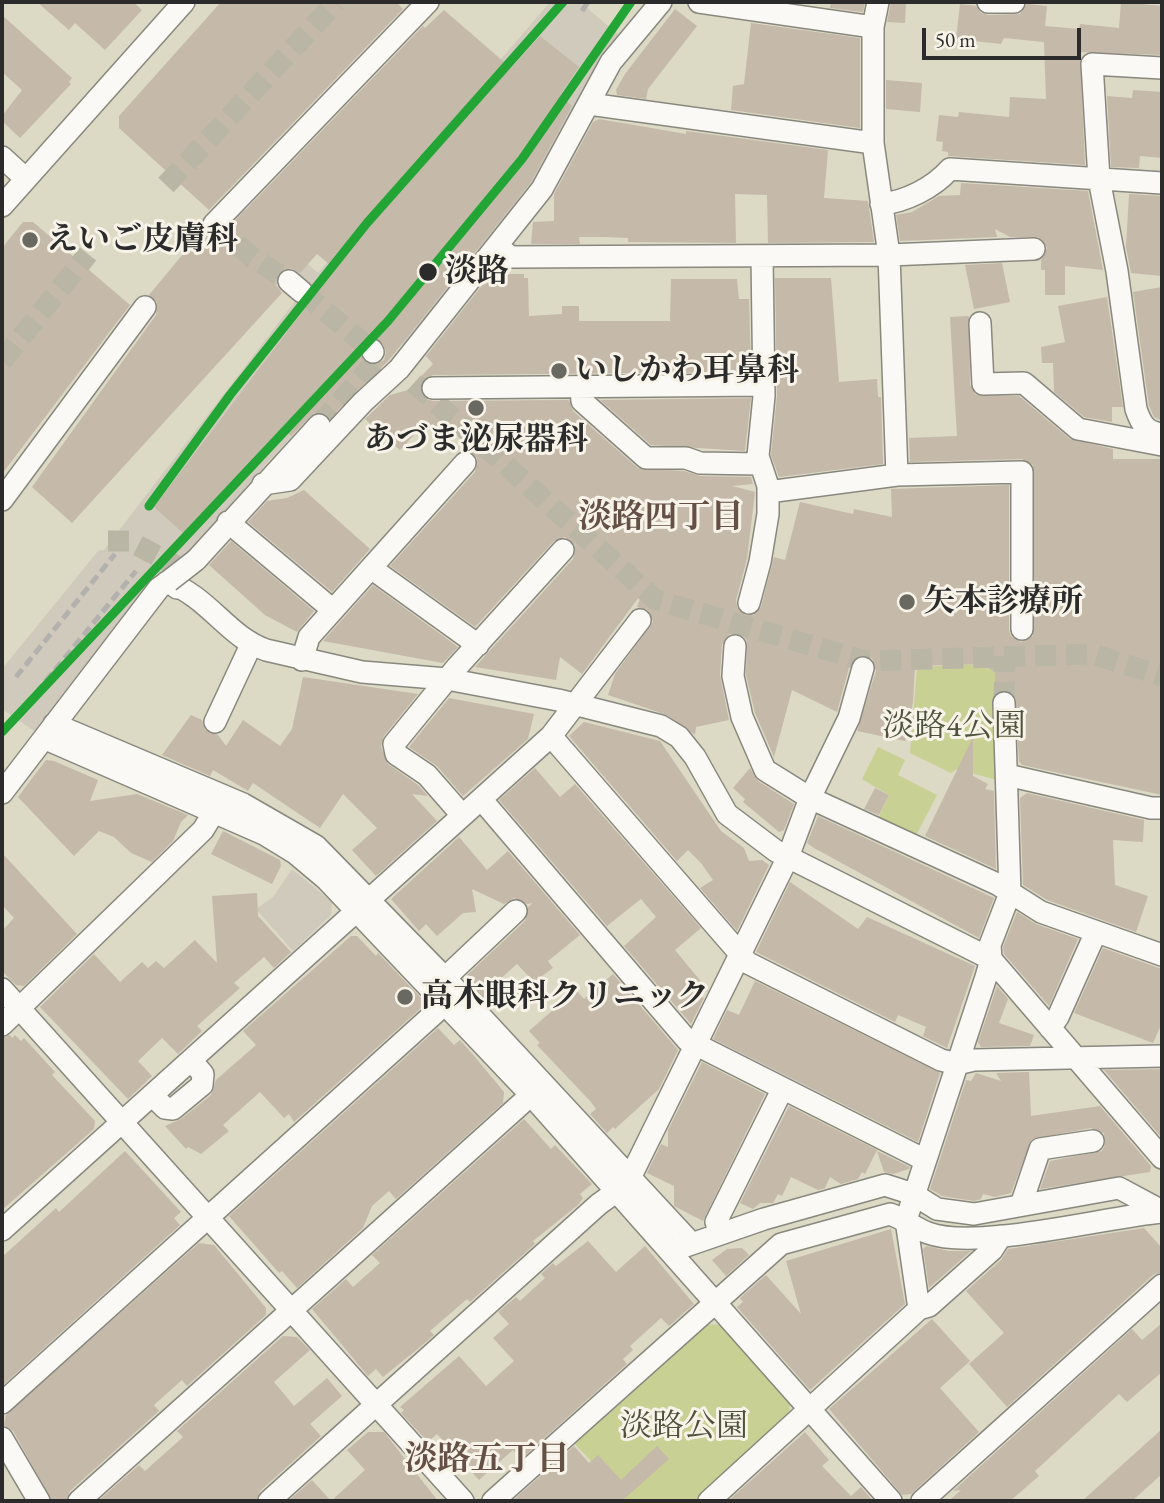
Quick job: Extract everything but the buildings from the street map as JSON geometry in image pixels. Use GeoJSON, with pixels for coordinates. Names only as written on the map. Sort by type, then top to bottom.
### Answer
{"type":"FeatureCollection","features":[{"type":"Feature","properties":{"kind":"street"},"geometry":{"type":"LineString","coordinates":[[2,206],[184,2]]}},
{"type":"Feature","properties":{"kind":"street"},"geometry":{"type":"LineString","coordinates":[[214,224],[428,2]]}},
{"type":"Feature","properties":{"kind":"street"},"geometry":{"type":"LineString","coordinates":[[415,380],[497,246],[542,189],[611,62],[661,2]]}},
{"type":"Feature","properties":{"kind":"street"},"geometry":{"type":"LineString","coordinates":[[699,2],[873,27]]}},
{"type":"Feature","properties":{"kind":"street"},"geometry":{"type":"LineString","coordinates":[[878,2],[873,27],[873,143],[889,255],[897,475]]}},
{"type":"Feature","properties":{"kind":"street"},"geometry":{"type":"LineString","coordinates":[[988,2],[1014,3]]}},
{"type":"Feature","properties":{"kind":"street"},"geometry":{"type":"LineString","coordinates":[[1162,68],[1092,64],[1099,179],[1117,271],[1136,409],[1140,423],[1150,432],[1162,434]]}},
{"type":"Feature","properties":{"kind":"street"},"geometry":{"type":"LineString","coordinates":[[589,104],[873,143]]}},
{"type":"Feature","properties":{"kind":"street"},"geometry":{"type":"LineString","coordinates":[[2,157],[26,180]]}},
{"type":"Feature","properties":{"kind":"street"},"geometry":{"type":"LineString","coordinates":[[881,204],[897,203],[941,179],[950,169],[1162,183]]}},
{"type":"Feature","properties":{"kind":"street"},"geometry":{"type":"LineString","coordinates":[[497,246],[511,257],[889,255],[1034,249]]}},
{"type":"Feature","properties":{"kind":"street"},"geometry":{"type":"LineString","coordinates":[[749,603],[760,562],[768,492],[758,456],[763,385],[762,256]]}},
{"type":"Feature","properties":{"kind":"street"},"geometry":{"type":"LineString","coordinates":[[2,500],[145,307]]}},
{"type":"Feature","properties":{"kind":"street"},"geometry":{"type":"LineString","coordinates":[[980,323],[983,384],[1024,383],[1078,429],[1162,445]]}},
{"type":"Feature","properties":{"kind":"street"},"geometry":{"type":"LineString","coordinates":[[263,484],[290,480],[363,402],[415,380],[581,386],[763,385]]}},
{"type":"Feature","properties":{"kind":"street"},"geometry":{"type":"LineString","coordinates":[[581,386],[582,401],[646,458],[686,458],[700,463],[760,464]]}},
{"type":"Feature","properties":{"kind":"street"},"geometry":{"type":"LineString","coordinates":[[2,793],[159,588],[196,560],[319,425]]}},
{"type":"Feature","properties":{"kind":"street"},"geometry":{"type":"LineString","coordinates":[[302,660],[309,637],[465,463]]}},
{"type":"Feature","properties":{"kind":"street"},"geometry":{"type":"LineString","coordinates":[[768,492],[897,475],[1022,472],[1021,629]]}},
{"type":"Feature","properties":{"kind":"street"},"geometry":{"type":"LineString","coordinates":[[228,523],[333,610]]}},
{"type":"Feature","properties":{"kind":"street"},"geometry":{"type":"LineString","coordinates":[[462,815],[427,775],[396,754],[394,744],[447,679],[563,550]]}},
{"type":"Feature","properties":{"kind":"street"},"geometry":{"type":"LineString","coordinates":[[371,568],[478,645]]}},
{"type":"Feature","properties":{"kind":"street"},"geometry":{"type":"LineString","coordinates":[[169,583],[213,609],[251,645],[302,660],[362,672],[447,679],[576,705],[662,726],[678,737],[695,757],[727,814],[788,857],[991,959],[1162,1158]]}},
{"type":"Feature","properties":{"kind":"street"},"geometry":{"type":"LineString","coordinates":[[2,1230],[551,736],[640,620]]}},
{"type":"Feature","properties":{"kind":"street"},"geometry":{"type":"LineString","coordinates":[[215,722],[251,645]]}},
{"type":"Feature","properties":{"kind":"street"},"geometry":{"type":"LineString","coordinates":[[735,646],[733,676],[742,717],[765,770],[810,798],[997,884],[1041,912],[1162,955]]}},
{"type":"Feature","properties":{"kind":"street"},"geometry":{"type":"LineString","coordinates":[[269,1501],[624,1185],[788,857],[810,798],[849,718],[863,668]]}},
{"type":"Feature","properties":{"kind":"street"},"geometry":{"type":"LineString","coordinates":[[919,1309],[906,1220],[991,959],[990,944],[1010,893],[1004,704]]}},
{"type":"Feature","properties":{"kind":"street"},"geometry":{"type":"LineString","coordinates":[[50,732],[264,834],[295,853],[363,905],[445,978],[624,1185],[671,1252],[891,1501]]}},
{"type":"Feature","properties":{"kind":"street"},"geometry":{"type":"LineString","coordinates":[[50,732],[243,804],[316,846],[445,1004],[531,1095],[624,1185],[691,1243]]}},
{"type":"Feature","properties":{"kind":"street"},"geometry":{"type":"LineString","coordinates":[[551,736],[740,956],[818,999],[940,1060],[957,1064],[974,1060],[1162,1056]]}},
{"type":"Feature","properties":{"kind":"street"},"geometry":{"type":"LineString","coordinates":[[1007,775],[1151,808],[1162,808]]}},
{"type":"Feature","properties":{"kind":"street"},"geometry":{"type":"LineString","coordinates":[[481,799],[687,1040],[925,1160]]}},
{"type":"Feature","properties":{"kind":"street"},"geometry":{"type":"LineString","coordinates":[[2,1025],[203,830],[214,812]]}},
{"type":"Feature","properties":{"kind":"street"},"geometry":{"type":"LineString","coordinates":[[445,978],[516,911]]}},
{"type":"Feature","properties":{"kind":"street"},"geometry":{"type":"LineString","coordinates":[[1049,1028],[1058,1017],[1096,932]]}},
{"type":"Feature","properties":{"kind":"street"},"geometry":{"type":"LineString","coordinates":[[2,989],[463,1501]]}},
{"type":"Feature","properties":{"kind":"street"},"geometry":{"type":"LineString","coordinates":[[2,1403],[445,1004]]}},
{"type":"Feature","properties":{"kind":"street"},"geometry":{"type":"LineString","coordinates":[[720,1232],[716,1222],[782,1090]]}},
{"type":"Feature","properties":{"kind":"street"},"geometry":{"type":"LineString","coordinates":[[79,1501],[531,1095]]}},
{"type":"Feature","properties":{"kind":"street"},"geometry":{"type":"LineString","coordinates":[[1021,1205],[1040,1149],[1093,1141]]}},
{"type":"Feature","properties":{"kind":"street"},"geometry":{"type":"LineString","coordinates":[[671,1252],[720,1232],[886,1185],[913,1194],[937,1209],[974,1214],[1119,1188],[1162,1212]]}},
{"type":"Feature","properties":{"kind":"street"},"geometry":{"type":"LineString","coordinates":[[494,1501],[781,1244],[890,1214],[929,1233],[956,1237],[1001,1236],[1162,1212]]}},
{"type":"Feature","properties":{"kind":"street"},"geometry":{"type":"LineString","coordinates":[[709,1501],[919,1309],[929,1306],[992,1250],[1001,1236]]}},
{"type":"Feature","properties":{"kind":"street"},"geometry":{"type":"LineString","coordinates":[[922,1501],[1162,1284]]}},
{"type":"Feature","properties":{"kind":"street"},"geometry":{"type":"LineString","coordinates":[[2,1438],[39,1501]]}},
{"type":"Feature","properties":{"kind":"shaded area"},"geometry":{"type":"Polygon","coordinates":[[[550,2],[580,2],[621,37],[538,184],[404,346],[396,340],[381,342],[267,463],[37,733],[2,709],[2,669],[98,551],[104,550],[306,287],[221,226],[240,205],[318,273],[550,2]]]}},
{"type":"Feature","properties":{"kind":"shaded area"},"geometry":{"type":"Polygon","coordinates":[[[292,869],[332,902],[331,915],[293,951],[256,909],[273,897],[292,869]]]}},
{"type":"Feature","properties":{"kind":"green space","name":"淡路4公園"},"geometry":{"type":"Polygon","coordinates":[[[983,664],[995,673],[997,780],[957,769],[951,773],[910,753],[917,667],[983,664]]]}},
{"type":"Feature","properties":{"kind":"green space"},"geometry":{"type":"Polygon","coordinates":[[[878,747],[905,760],[898,775],[937,795],[912,843],[875,825],[889,795],[862,779],[878,747]]]}},
{"type":"Feature","properties":{"kind":"green space","name":"淡路公園"},"geometry":{"type":"Polygon","coordinates":[[[707,1324],[720,1325],[790,1403],[789,1416],[694,1501],[628,1501],[574,1443],[707,1324]]]}},
{"type":"Feature","properties":{"kind":"tunnel"},"geometry":{"type":"LineString","coordinates":[[166,185],[336,2]]}},
{"type":"Feature","properties":{"kind":"tunnel"},"geometry":{"type":"LineString","coordinates":[[214,224],[253,258],[289,281]]}},
{"type":"Feature","properties":{"kind":"tunnel"},"geometry":{"type":"LineString","coordinates":[[2,361],[88,254]]}},
{"type":"Feature","properties":{"kind":"tunnel"},"geometry":{"type":"LineString","coordinates":[[302,292],[372,350]]}},
{"type":"Feature","properties":{"kind":"tunnel"},"geometry":{"type":"LineString","coordinates":[[319,425],[380,357],[373,352]]}},
{"type":"Feature","properties":{"kind":"tunnel"},"geometry":{"type":"LineString","coordinates":[[414,383],[656,600],[865,661],[1093,654],[1162,676]]}},
{"type":"Feature","properties":{"kind":"tunnel"},"geometry":{"type":"LineString","coordinates":[[108,541],[129,541],[192,574]]}},
{"type":"Feature","properties":{"kind":"tunnel"},"geometry":{"type":"LineString","coordinates":[[1004,703],[1005,656]]}},
{"type":"Feature","properties":{"kind":"railway"},"geometry":{"type":"LineString","coordinates":[[582,11],[588,2]]}},
{"type":"Feature","properties":{"kind":"railway"},"geometry":{"type":"LineString","coordinates":[[16,677],[115,554]]}},
{"type":"Feature","properties":{"kind":"railway"},"geometry":{"type":"LineString","coordinates":[[36,693],[136,571]]}},
{"type":"Feature","properties":{"kind":"transit line"},"geometry":{"type":"LineString","coordinates":[[149,506],[230,395],[367,223],[563,2]]}},
{"type":"Feature","properties":{"kind":"transit line"},"geometry":{"type":"LineString","coordinates":[[2,732],[388,321],[522,159],[631,2]]}},
{"type":"Feature","properties":{"kind":"place","name":"えいご皮膚科"},"geometry":{"type":"Point","coordinates":[30,240]}},
{"type":"Feature","properties":{"kind":"place","name":"淡路"},"geometry":{"type":"Point","coordinates":[428,272]}},
{"type":"Feature","properties":{"kind":"place","name":"いしかわ耳鼻科"},"geometry":{"type":"Point","coordinates":[559,371]}},
{"type":"Feature","properties":{"kind":"place","name":"あづま泌尿器科"},"geometry":{"type":"Point","coordinates":[476,408]}},
{"type":"Feature","properties":{"kind":"place","name":"矢本診療所"},"geometry":{"type":"Point","coordinates":[907,602]}},
{"type":"Feature","properties":{"kind":"place","name":"高木眼科クリニック"},"geometry":{"type":"Point","coordinates":[405,997]}},
{"type":"Feature","properties":{"kind":"district","name":"淡路四丁目"},"geometry":{"type":"Point","coordinates":[661,518]}},
{"type":"Feature","properties":{"kind":"district","name":"淡路五丁目"},"geometry":{"type":"Point","coordinates":[487,1460]}}]}
